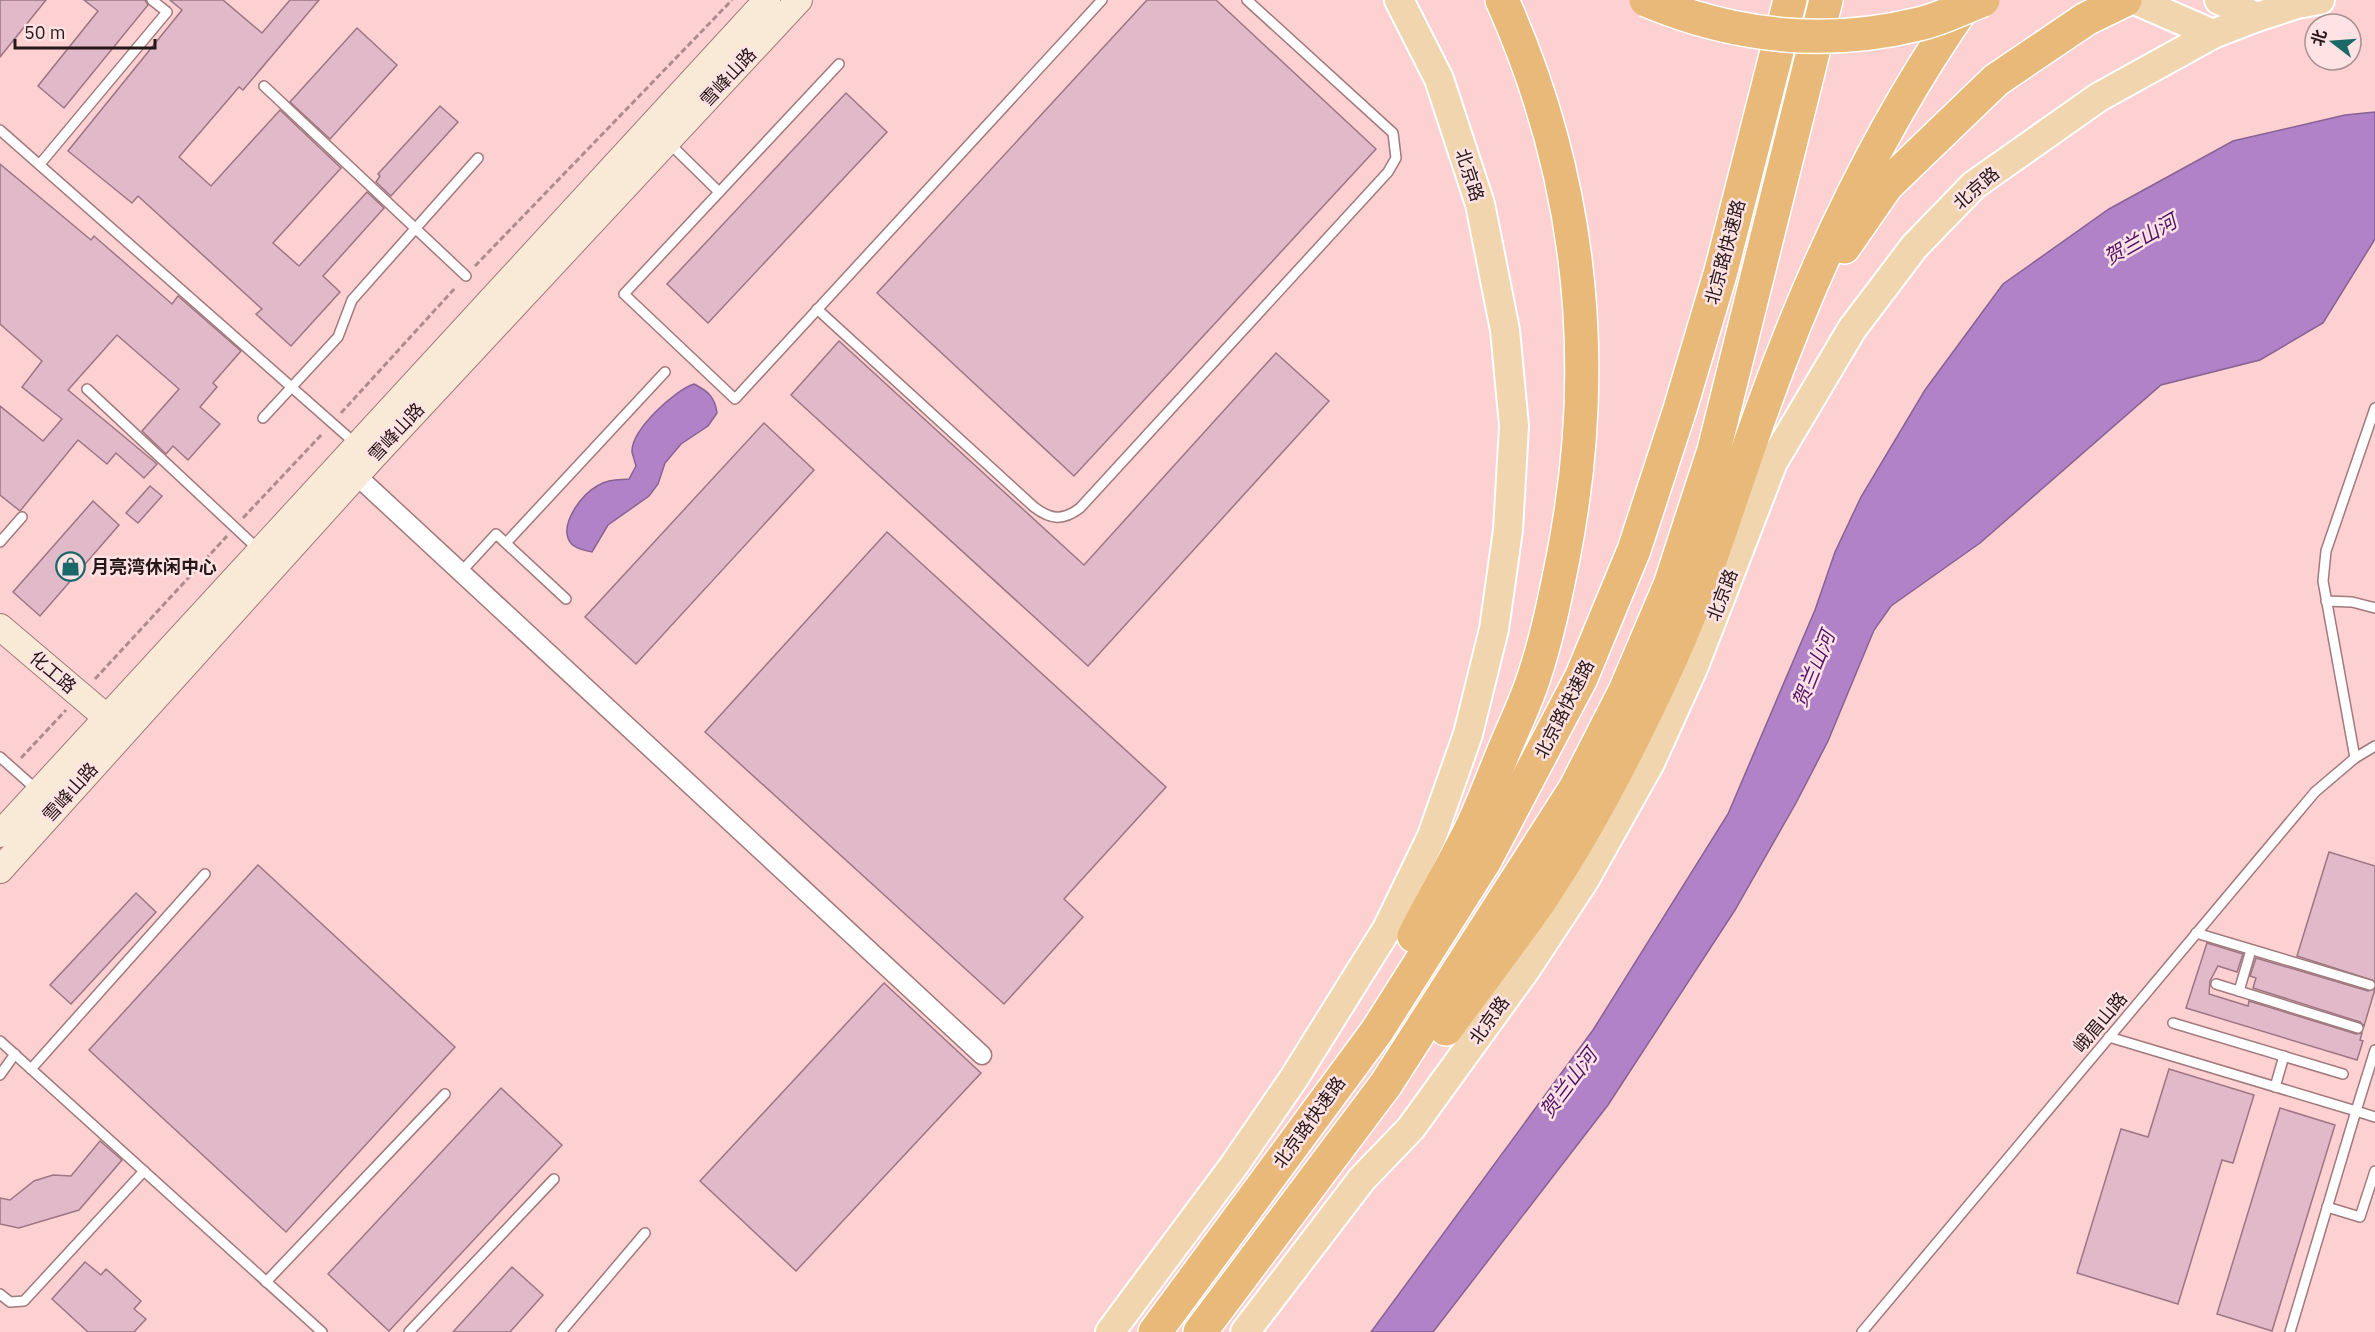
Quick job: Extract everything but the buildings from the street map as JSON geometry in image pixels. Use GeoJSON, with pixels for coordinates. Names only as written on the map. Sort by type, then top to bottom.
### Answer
{"type":"FeatureCollection","features":[{"type":"Feature","properties":{"kind":"highway"},"geometry":{"type":"LineString","coordinates":[[1299,1137],[1401,961],[1472,826],[1534,678],[1554,604],[1578,468],[1583,396],[1581,311],[1570,215],[1552,135],[1524,50],[1502,0]]}},
{"type":"Feature","properties":{"kind":"highway"},"geometry":{"type":"LineString","coordinates":[[1646,0],[1687,17],[1731,29],[1803,38],[1848,37],[1920,24],[1983,0]]}},
{"type":"Feature","properties":{"kind":"highway","name":"北京路快速路"},"geometry":{"type":"LineString","coordinates":[[1155,1332],[1377,1031],[1484,862],[1581,678],[1634,549],[1680,409],[1721,271],[1790,0]]}},
{"type":"Feature","properties":{"kind":"highway","name":"北京路快速路"},"geometry":{"type":"LineString","coordinates":[[1200,1332],[1386,1084],[1575,789],[1625,691],[1670,585],[1714,450],[1826,0]]}},
{"type":"Feature","properties":{"kind":"highway"},"geometry":{"type":"LineString","coordinates":[[1274,1231],[1390,1104],[1540,900],[1610,784],[1673,654],[1716,543],[1762,408],[1818,268],[1862,173],[1932,51],[1968,0]]}},
{"type":"Feature","properties":{"kind":"highway"},"geometry":{"type":"LineString","coordinates":[[1762,408],[1833,263],[1887,185],[1996,80],[2086,20],[2125,0]]}},
{"type":"Feature","properties":{"kind":"main road","name":"雪峰山路"},"geometry":{"type":"LineString","coordinates":[[362,459],[767,0]]}},
{"type":"Feature","properties":{"kind":"main road","name":"雪峰山路"},"geometry":{"type":"LineString","coordinates":[[0,834],[106,717],[268,558],[668,142],[799,0]]}},
{"type":"Feature","properties":{"kind":"main road","name":"北京路"},"geometry":{"type":"LineString","coordinates":[[1110,1332],[1235,1164],[1294,1078],[1387,929],[1436,824],[1468,734],[1494,629],[1508,530],[1514,426],[1505,330],[1480,204],[1439,79],[1399,0]]}},
{"type":"Feature","properties":{"kind":"main road"},"geometry":{"type":"LineString","coordinates":[[2135,0],[2213,34]]}},
{"type":"Feature","properties":{"kind":"main road"},"geometry":{"type":"LineString","coordinates":[[2219,0],[2256,16]]}},
{"type":"Feature","properties":{"kind":"main road","name":"北京路"},"geometry":{"type":"LineString","coordinates":[[1245,1332],[1362,1179],[1411,1128],[1526,969],[1590,870],[1650,763],[1694,666],[1773,462],[1852,329],[1914,247],[1974,185],[2099,97],[2213,34],[2256,16],[2320,0]]}},
{"type":"Feature","properties":{"kind":"main road","name":"雪峰山路"},"geometry":{"type":"LineString","coordinates":[[0,870],[268,558]]}},
{"type":"Feature","properties":{"kind":"main road","name":"化工路"},"geometry":{"type":"LineString","coordinates":[[0,627],[106,717]]}},
{"type":"Feature","properties":{"kind":"street"},"geometry":{"type":"LineString","coordinates":[[362,459],[461,572],[982,1055]]}},
{"type":"Feature","properties":{"kind":"lane"},"geometry":{"type":"LineString","coordinates":[[40,164],[167,12],[152,0]]}},
{"type":"Feature","properties":{"kind":"lane"},"geometry":{"type":"LineString","coordinates":[[839,64],[624,294],[735,399],[1102,0]]}},
{"type":"Feature","properties":{"kind":"lane"},"geometry":{"type":"LineString","coordinates":[[817,309],[1034,507],[1048,518],[1069,517],[1080,508],[1388,172],[1396,158],[1392,133],[1246,0]]}},
{"type":"Feature","properties":{"kind":"lane"},"geometry":{"type":"LineString","coordinates":[[264,86],[466,276]]}},
{"type":"Feature","properties":{"kind":"lane"},"geometry":{"type":"LineString","coordinates":[[0,130],[332,423],[362,459]]}},
{"type":"Feature","properties":{"kind":"lane"},"geometry":{"type":"LineString","coordinates":[[668,142],[719,192]]}},
{"type":"Feature","properties":{"kind":"lane"},"geometry":{"type":"LineString","coordinates":[[263,418],[338,337],[352,300],[478,158]]}},
{"type":"Feature","properties":{"kind":"lane"},"geometry":{"type":"LineString","coordinates":[[506,543],[665,372]]}},
{"type":"Feature","properties":{"kind":"lane"},"geometry":{"type":"LineString","coordinates":[[87,389],[268,558]]}},
{"type":"Feature","properties":{"kind":"lane"},"geometry":{"type":"LineString","coordinates":[[2355,758],[2323,581],[2326,552],[2375,408]]}},
{"type":"Feature","properties":{"kind":"lane"},"geometry":{"type":"LineString","coordinates":[[0,542],[22,517]]}},
{"type":"Feature","properties":{"kind":"lane"},"geometry":{"type":"LineString","coordinates":[[461,572],[496,534],[566,599]]}},
{"type":"Feature","properties":{"kind":"lane"},"geometry":{"type":"LineString","coordinates":[[2326,601],[2352,602],[2375,608]]}},
{"type":"Feature","properties":{"kind":"lane","name":"峨眉山路"},"geometry":{"type":"LineString","coordinates":[[1862,1332],[2315,792],[2355,758],[2375,746]]}},
{"type":"Feature","properties":{"kind":"lane"},"geometry":{"type":"LineString","coordinates":[[0,757],[39,792]]}},
{"type":"Feature","properties":{"kind":"lane"},"geometry":{"type":"LineString","coordinates":[[31,1069],[206,874]]}},
{"type":"Feature","properties":{"kind":"lane"},"geometry":{"type":"LineString","coordinates":[[2196,933],[2370,985]]}},
{"type":"Feature","properties":{"kind":"lane"},"geometry":{"type":"LineString","coordinates":[[2238,991],[2252,950]]}},
{"type":"Feature","properties":{"kind":"lane"},"geometry":{"type":"LineString","coordinates":[[2216,984],[2358,1028]]}},
{"type":"Feature","properties":{"kind":"lane"},"geometry":{"type":"LineString","coordinates":[[2173,1023],[2343,1074]]}},
{"type":"Feature","properties":{"kind":"lane"},"geometry":{"type":"LineString","coordinates":[[2109,1037],[2375,1117]]}},
{"type":"Feature","properties":{"kind":"lane"},"geometry":{"type":"LineString","coordinates":[[0,1041],[322,1332]]}},
{"type":"Feature","properties":{"kind":"lane"},"geometry":{"type":"LineString","coordinates":[[2290,1332],[2375,1050]]}},
{"type":"Feature","properties":{"kind":"lane"},"geometry":{"type":"LineString","coordinates":[[0,1076],[15,1054]]}},
{"type":"Feature","properties":{"kind":"lane"},"geometry":{"type":"LineString","coordinates":[[2275,1087],[2284,1056]]}},
{"type":"Feature","properties":{"kind":"lane"},"geometry":{"type":"LineString","coordinates":[[266,1282],[446,1094]]}},
{"type":"Feature","properties":{"kind":"lane"},"geometry":{"type":"LineString","coordinates":[[0,1294],[10,1302],[24,1301],[144,1171]]}},
{"type":"Feature","properties":{"kind":"lane"},"geometry":{"type":"LineString","coordinates":[[2327,1207],[2361,1218],[2375,1171]]}},
{"type":"Feature","properties":{"kind":"lane"},"geometry":{"type":"LineString","coordinates":[[409,1332],[554,1179]]}},
{"type":"Feature","properties":{"kind":"lane"},"geometry":{"type":"LineString","coordinates":[[561,1332],[645,1233]]}},
{"type":"Feature","properties":{"kind":"path"},"geometry":{"type":"LineString","coordinates":[[12,768],[466,276],[732,0]]}},
{"type":"Feature","properties":{"kind":"water","name":"贺兰山河"},"geometry":{"type":"Polygon","coordinates":[[[2375,112],[2375,239],[2323,323],[2260,360],[2161,385],[1980,543],[1891,606],[1874,630],[1828,741],[1796,803],[1735,910],[1608,1105],[1433,1332],[1371,1332],[1593,1030],[1728,814],[1815,610],[1835,552],[1861,497],[1925,390],[2003,284],[2109,209],[2233,141],[2345,115],[2375,112]]]}},
{"type":"Feature","properties":{"kind":"water"},"geometry":{"type":"Polygon","coordinates":[[[694,384],[707,392],[715,403],[717,413],[708,426],[681,444],[665,463],[658,484],[649,496],[608,525],[592,552],[575,546],[568,538],[567,531],[571,516],[580,501],[601,484],[613,480],[629,479],[636,466],[632,452],[634,443],[646,422],[676,394],[694,384]]]}},
{"type":"Feature","properties":{"kind":"place","name":"月亮湾休闲中心"},"geometry":{"type":"Point","coordinates":[70,566]}}]}
